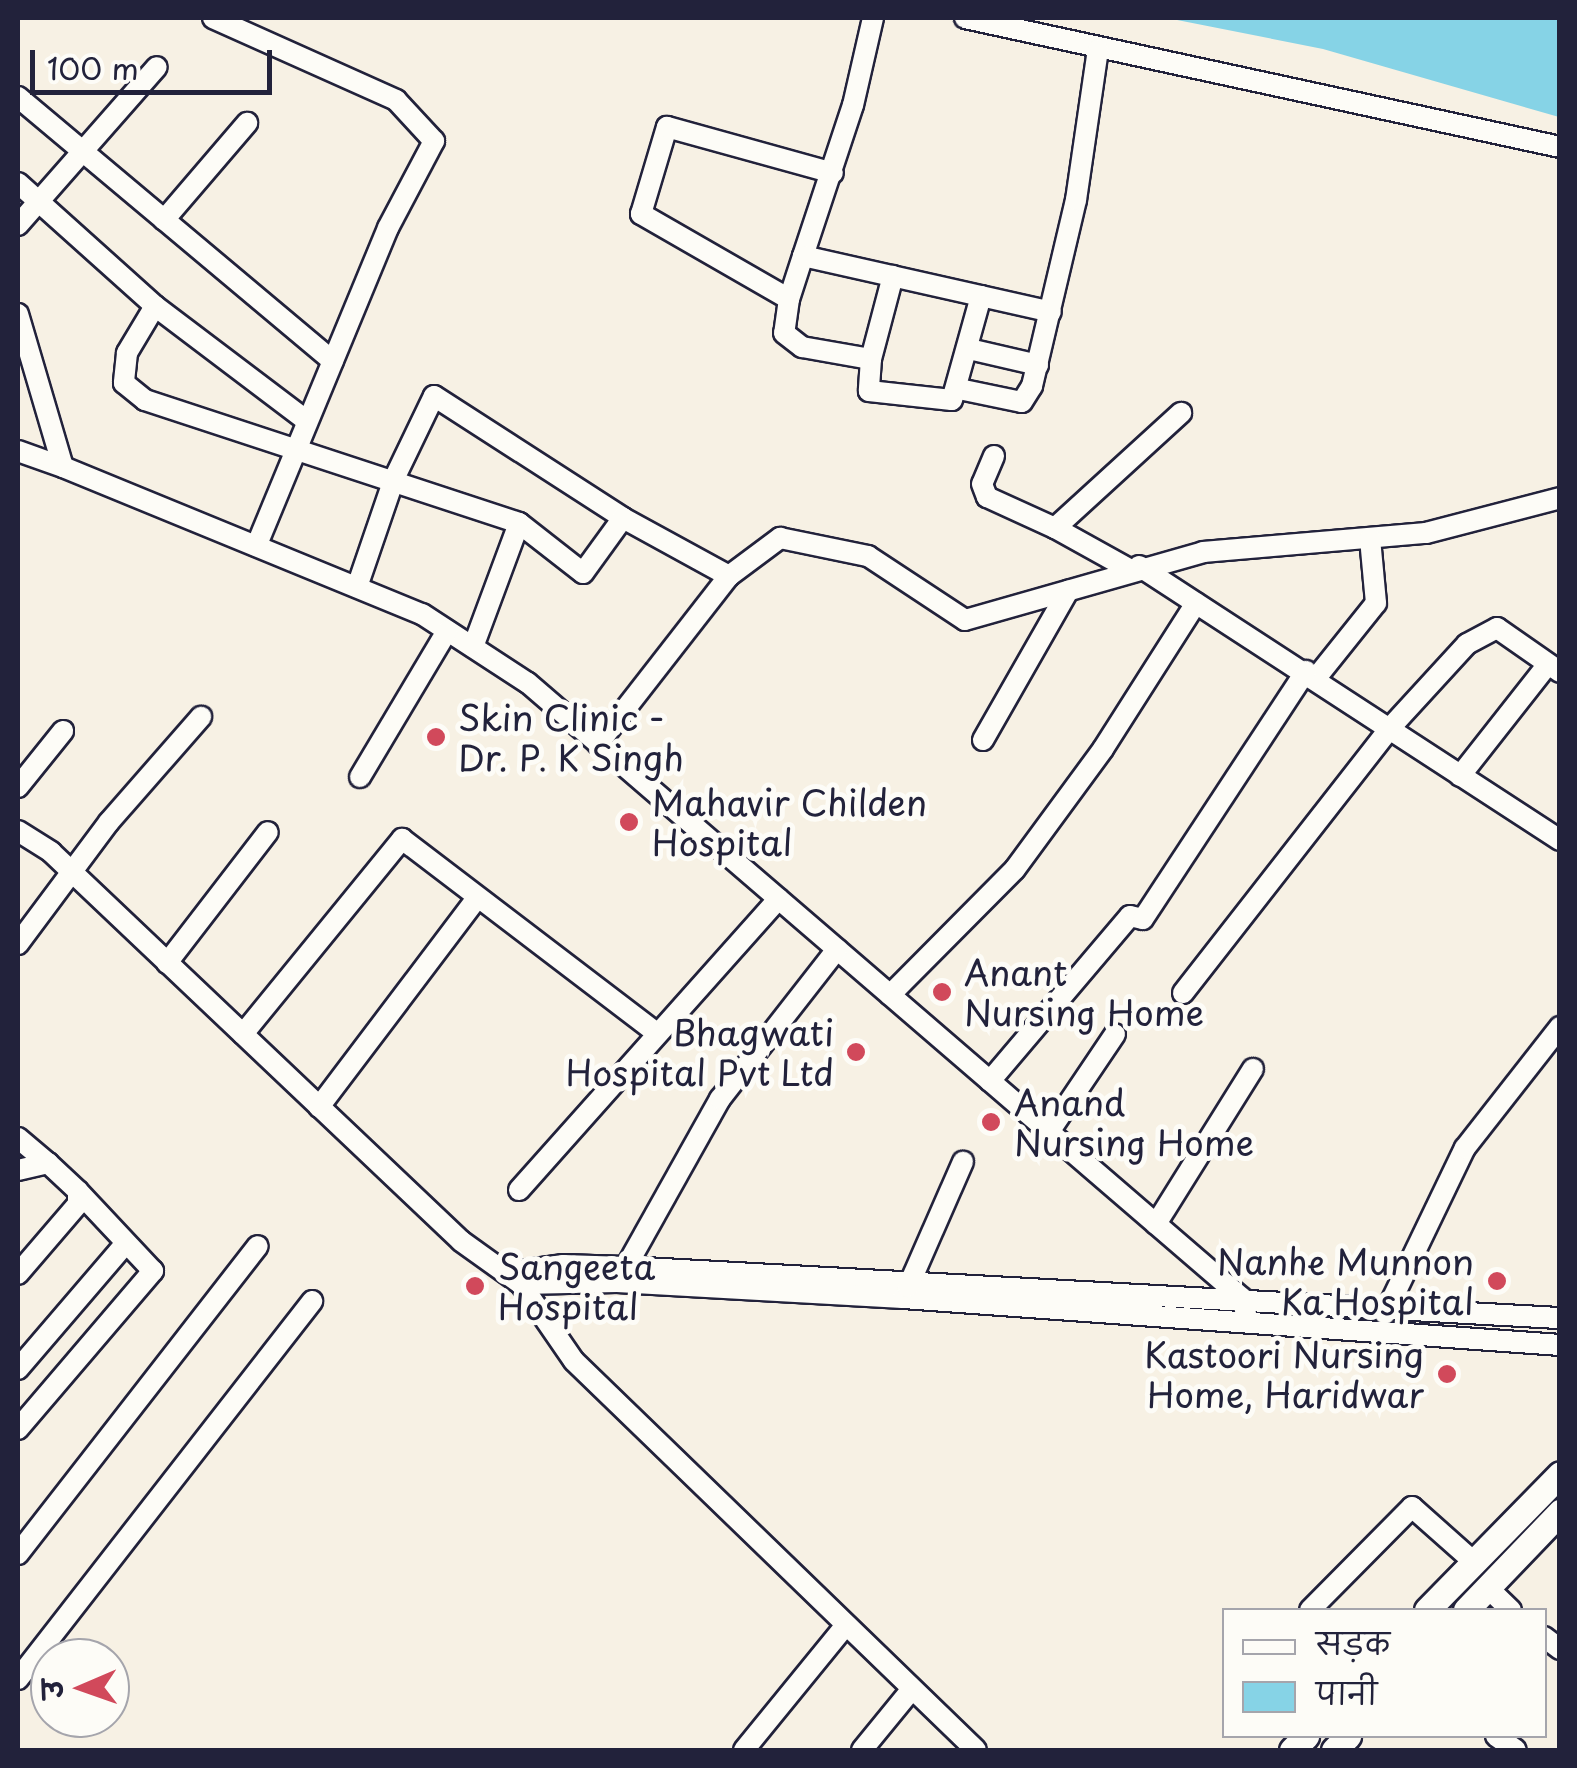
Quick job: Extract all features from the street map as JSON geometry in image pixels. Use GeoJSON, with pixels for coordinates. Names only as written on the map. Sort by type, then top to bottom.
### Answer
{"type":"FeatureCollection","features":[{"type":"Feature","properties":{"kind":"main road"},"geometry":{"type":"LineString","coordinates":[[1430,1608],[1560,1474]]}},
{"type":"Feature","properties":{"kind":"main road"},"geometry":{"type":"LineString","coordinates":[[1468,1608],[1560,1512]]}},
{"type":"Feature","properties":{"kind":"street"},"geometry":{"type":"LineString","coordinates":[[213,18],[396,100],[434,140],[388,228],[256,546]]}},
{"type":"Feature","properties":{"kind":"street"},"geometry":{"type":"LineString","coordinates":[[871,359],[793,340],[784,333],[789,299],[833,173],[873,18]]}},
{"type":"Feature","properties":{"kind":"street"},"geometry":{"type":"LineString","coordinates":[[965,18],[1098,50],[1560,147]]}},
{"type":"Feature","properties":{"kind":"street"},"geometry":{"type":"LineString","coordinates":[[959,389],[1022,402],[1038,364],[1051,312],[1098,50]]}},
{"type":"Feature","properties":{"kind":"street"},"geometry":{"type":"LineString","coordinates":[[18,224],[157,67]]}},
{"type":"Feature","properties":{"kind":"street"},"geometry":{"type":"LineString","coordinates":[[18,97],[333,360]]}},
{"type":"Feature","properties":{"kind":"street"},"geometry":{"type":"LineString","coordinates":[[164,220],[246,123]]}},
{"type":"Feature","properties":{"kind":"street"},"geometry":{"type":"LineString","coordinates":[[789,299],[641,214],[667,126],[833,173]]}},
{"type":"Feature","properties":{"kind":"street"},"geometry":{"type":"LineString","coordinates":[[18,183],[155,306],[307,420]]}},
{"type":"Feature","properties":{"kind":"street"},"geometry":{"type":"LineString","coordinates":[[803,256],[1051,312]]}},
{"type":"Feature","properties":{"kind":"street"},"geometry":{"type":"LineString","coordinates":[[893,276],[871,359],[869,391],[952,400],[959,389],[981,296]]}},
{"type":"Feature","properties":{"kind":"street"},"geometry":{"type":"LineString","coordinates":[[155,306],[127,352],[124,383],[145,400],[296,454],[394,479],[518,523],[583,573],[623,518]]}},
{"type":"Feature","properties":{"kind":"street"},"geometry":{"type":"LineString","coordinates":[[18,314],[63,467]]}},
{"type":"Feature","properties":{"kind":"street"},"geometry":{"type":"LineString","coordinates":[[969,349],[1038,364]]}},
{"type":"Feature","properties":{"kind":"street"},"geometry":{"type":"LineString","coordinates":[[357,587],[394,479],[434,396],[623,518],[729,576]]}},
{"type":"Feature","properties":{"kind":"street"},"geometry":{"type":"LineString","coordinates":[[1054,528],[1181,412]]}},
{"type":"Feature","properties":{"kind":"street"},"geometry":{"type":"LineString","coordinates":[[18,451],[357,587],[447,630],[528,683],[1242,1298],[1248,1322]]}},
{"type":"Feature","properties":{"kind":"street"},"geometry":{"type":"LineString","coordinates":[[994,456],[982,484],[987,498],[1134,567],[1196,603],[1560,840]]}},
{"type":"Feature","properties":{"kind":"street"},"geometry":{"type":"LineString","coordinates":[[598,744],[729,576],[780,538],[880,560],[910,588],[965,620],[1068,591],[1134,567],[1203,552],[1426,533],[1560,498]]}},
{"type":"Feature","properties":{"kind":"street"},"geometry":{"type":"LineString","coordinates":[[472,647],[518,523]]}},
{"type":"Feature","properties":{"kind":"street"},"geometry":{"type":"LineString","coordinates":[[990,1081],[1130,916],[1143,919],[1311,675],[1376,603],[1370,538]]}},
{"type":"Feature","properties":{"kind":"street"},"geometry":{"type":"LineString","coordinates":[[984,740],[1068,591]]}},
{"type":"Feature","properties":{"kind":"street"},"geometry":{"type":"LineString","coordinates":[[890,995],[1014,869],[1103,749],[1196,603]]}},
{"type":"Feature","properties":{"kind":"street"},"geometry":{"type":"LineString","coordinates":[[1182,992],[1390,728],[1486,628],[1509,634],[1554,668],[1460,776]]}},
{"type":"Feature","properties":{"kind":"street"},"geometry":{"type":"LineString","coordinates":[[360,777],[447,630]]}},
{"type":"Feature","properties":{"kind":"street"},"geometry":{"type":"LineString","coordinates":[[18,944],[71,872],[201,717]]}},
{"type":"Feature","properties":{"kind":"street"},"geometry":{"type":"LineString","coordinates":[[18,786],[63,731]]}},
{"type":"Feature","properties":{"kind":"street"},"geometry":{"type":"LineString","coordinates":[[18,832],[71,872],[461,1241],[513,1278],[574,1361],[976,1750]]}},
{"type":"Feature","properties":{"kind":"street"},"geometry":{"type":"LineString","coordinates":[[167,962],[268,832]]}},
{"type":"Feature","properties":{"kind":"street"},"geometry":{"type":"LineString","coordinates":[[242,1034],[402,839],[654,1031]]}},
{"type":"Feature","properties":{"kind":"street"},"geometry":{"type":"LineString","coordinates":[[320,1107],[477,898]]}},
{"type":"Feature","properties":{"kind":"street"},"geometry":{"type":"LineString","coordinates":[[519,1190],[654,1031],[778,898]]}},
{"type":"Feature","properties":{"kind":"street"},"geometry":{"type":"LineString","coordinates":[[622,1274],[720,1098],[836,949]]}},
{"type":"Feature","properties":{"kind":"street"},"geometry":{"type":"LineString","coordinates":[[1377,1330],[1464,1148],[1560,1028]]}},
{"type":"Feature","properties":{"kind":"street"},"geometry":{"type":"LineString","coordinates":[[1049,1132],[1115,1034]]}},
{"type":"Feature","properties":{"kind":"street"},"geometry":{"type":"LineString","coordinates":[[1156,1224],[1253,1070]]}},
{"type":"Feature","properties":{"kind":"street"},"geometry":{"type":"LineString","coordinates":[[18,1138],[78,1191],[153,1271],[18,1428]]}},
{"type":"Feature","properties":{"kind":"street"},"geometry":{"type":"LineString","coordinates":[[907,1288],[964,1162]]}},
{"type":"Feature","properties":{"kind":"street"},"geometry":{"type":"LineString","coordinates":[[18,1170],[48,1163]]}},
{"type":"Feature","properties":{"kind":"street"},"geometry":{"type":"LineString","coordinates":[[18,1274],[78,1204],[78,1191]]}},
{"type":"Feature","properties":{"kind":"street"},"geometry":{"type":"LineString","coordinates":[[18,1369],[125,1244]]}},
{"type":"Feature","properties":{"kind":"street"},"geometry":{"type":"LineString","coordinates":[[18,1554],[258,1246]]}},
{"type":"Feature","properties":{"kind":"street"},"geometry":{"type":"LineString","coordinates":[[513,1278],[622,1274],[1242,1298],[1560,1318]]}},
{"type":"Feature","properties":{"kind":"street"},"geometry":{"type":"LineString","coordinates":[[907,1288],[1248,1322],[1560,1344]]}},
{"type":"Feature","properties":{"kind":"street"},"geometry":{"type":"LineString","coordinates":[[18,1680],[312,1301]]}},
{"type":"Feature","properties":{"kind":"street"},"geometry":{"type":"LineString","coordinates":[[1312,1608],[1412,1507],[1474,1562]]}},
{"type":"Feature","properties":{"kind":"street"},"geometry":{"type":"LineString","coordinates":[[1488,1588],[1509,1608]]}},
{"type":"Feature","properties":{"kind":"street"},"geometry":{"type":"LineString","coordinates":[[744,1750],[846,1625]]}},
{"type":"Feature","properties":{"kind":"street"},"geometry":{"type":"LineString","coordinates":[[862,1750],[912,1689]]}},
{"type":"Feature","properties":{"kind":"water"},"geometry":{"type":"Polygon","coordinates":[[[1167,18],[1559,18],[1559,117],[1323,49],[1167,18]]]}},
{"type":"Feature","properties":{"kind":"place","name":"Skin Clinic - Dr. P. K Singh"},"geometry":{"type":"Point","coordinates":[436,737]}},
{"type":"Feature","properties":{"kind":"place","name":"Mahavir Childen Hospital"},"geometry":{"type":"Point","coordinates":[629,822]}},
{"type":"Feature","properties":{"kind":"place","name":"Anant Nursing Home"},"geometry":{"type":"Point","coordinates":[942,992]}},
{"type":"Feature","properties":{"kind":"place","name":"Bhagwati Hospital Pvt Ltd"},"geometry":{"type":"Point","coordinates":[856,1052]}},
{"type":"Feature","properties":{"kind":"place","name":"Anand Nursing Home"},"geometry":{"type":"Point","coordinates":[991,1122]}},
{"type":"Feature","properties":{"kind":"place","name":"Nanhe Munnon Ka Hospital"},"geometry":{"type":"Point","coordinates":[1497,1281]}},
{"type":"Feature","properties":{"kind":"place","name":"Sangeeta Hospital"},"geometry":{"type":"Point","coordinates":[475,1286]}},
{"type":"Feature","properties":{"kind":"place","name":"Kastoori Nursing Home, Haridwar"},"geometry":{"type":"Point","coordinates":[1447,1374]}}]}
